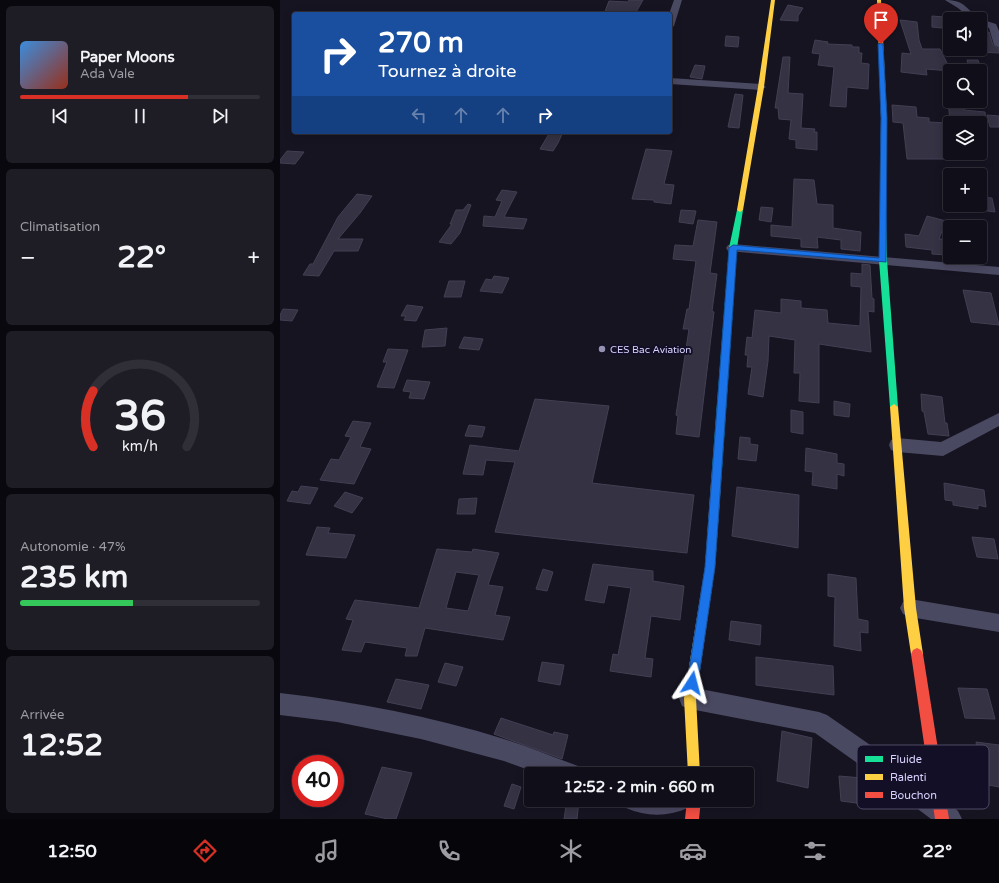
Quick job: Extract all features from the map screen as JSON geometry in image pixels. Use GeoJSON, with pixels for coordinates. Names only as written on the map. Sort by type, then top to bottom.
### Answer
{"type":"FeatureCollection","features":[{"type":"Feature","properties":{"kind":"street"},"geometry":{"type":"LineString","coordinates":[[672,20],[678,0]]}},
{"type":"Feature","properties":{"kind":"street"},"geometry":{"type":"LineString","coordinates":[[694,767],[690,698],[710,567],[733,248],[761,87],[773,0]]}},
{"type":"Feature","properties":{"kind":"street"},"geometry":{"type":"LineString","coordinates":[[879,0],[884,118],[883,260],[910,608],[932,745]]}},
{"type":"Feature","properties":{"kind":"street"},"geometry":{"type":"LineString","coordinates":[[949,0],[961,6],[968,12]]}},
{"type":"Feature","properties":{"kind":"street"},"geometry":{"type":"LineString","coordinates":[[987,24],[993,26],[999,45]]}},
{"type":"Feature","properties":{"kind":"street"},"geometry":{"type":"LineString","coordinates":[[672,81],[761,87]]}},
{"type":"Feature","properties":{"kind":"street"},"geometry":{"type":"LineString","coordinates":[[733,248],[999,271]]}},
{"type":"Feature","properties":{"kind":"street"},"geometry":{"type":"LineString","coordinates":[[897,445],[943,449],[999,419]]}},
{"type":"Feature","properties":{"kind":"street"},"geometry":{"type":"LineString","coordinates":[[910,608],[999,623]]}},
{"type":"Feature","properties":{"kind":"street"},"geometry":{"type":"LineString","coordinates":[[690,698],[818,723],[857,750]]}},
{"type":"Feature","properties":{"kind":"street"},"geometry":{"type":"LineString","coordinates":[[280,704],[357,714],[409,725],[504,750],[551,767]]}},
{"type":"Feature","properties":{"kind":"street"},"geometry":{"type":"LineString","coordinates":[[692,819],[693,807]]}},
{"type":"Feature","properties":{"kind":"street"},"geometry":{"type":"LineString","coordinates":[[934,809],[944,817]]}},
{"type":"Feature","properties":{"kind":"building"},"geometry":{"type":"Polygon","coordinates":[[[629,0],[643,0],[636,12],[605,12],[609,1],[628,2],[629,0]]]}},
{"type":"Feature","properties":{"kind":"building"},"geometry":{"type":"Polygon","coordinates":[[[788,5],[803,8],[798,16],[798,21],[780,20],[788,5]]]}},
{"type":"Feature","properties":{"kind":"building"},"geometry":{"type":"Polygon","coordinates":[[[932,16],[943,17],[942,28],[932,27],[932,16]]]}},
{"type":"Feature","properties":{"kind":"building"},"geometry":{"type":"Polygon","coordinates":[[[900,20],[917,22],[919,40],[922,49],[940,49],[948,64],[943,64],[943,70],[926,69],[927,75],[901,72],[902,53],[911,54],[900,20]]]}},
{"type":"Feature","properties":{"kind":"building"},"geometry":{"type":"Polygon","coordinates":[[[987,32],[989,32],[993,45],[999,49],[999,53],[987,52],[987,32]]]}},
{"type":"Feature","properties":{"kind":"building"},"geometry":{"type":"Polygon","coordinates":[[[726,36],[739,37],[738,47],[725,46],[726,36]]]}},
{"type":"Feature","properties":{"kind":"building"},"geometry":{"type":"Polygon","coordinates":[[[815,40],[828,42],[827,44],[852,45],[852,47],[859,47],[859,53],[862,53],[861,63],[869,64],[868,89],[847,87],[846,107],[830,106],[834,67],[818,65],[820,54],[812,53],[815,40]]]}},
{"type":"Feature","properties":{"kind":"building"},"geometry":{"type":"Polygon","coordinates":[[[783,57],[790,57],[788,93],[803,94],[801,128],[815,129],[814,132],[817,132],[817,150],[796,148],[796,140],[789,139],[791,120],[779,119],[778,108],[775,108],[783,57]]]}},
{"type":"Feature","properties":{"kind":"building"},"geometry":{"type":"Polygon","coordinates":[[[967,60],[978,60],[979,64],[968,64],[967,60]]]}},
{"type":"Feature","properties":{"kind":"building"},"geometry":{"type":"Polygon","coordinates":[[[695,65],[705,66],[702,79],[690,77],[695,65]]]}},
{"type":"Feature","properties":{"kind":"building"},"geometry":{"type":"Polygon","coordinates":[[[735,94],[743,95],[739,128],[728,127],[735,94]]]}},
{"type":"Feature","properties":{"kind":"building"},"geometry":{"type":"Polygon","coordinates":[[[892,105],[916,107],[917,117],[929,118],[929,122],[943,123],[943,159],[907,159],[903,123],[893,122],[892,105]]]}},
{"type":"Feature","properties":{"kind":"building"},"geometry":{"type":"Polygon","coordinates":[[[949,108],[964,108],[964,110],[985,112],[985,116],[950,116],[949,108]]]}},
{"type":"Feature","properties":{"kind":"building"},"geometry":{"type":"Polygon","coordinates":[[[987,115],[999,116],[999,127],[990,127],[987,115]]]}},
{"type":"Feature","properties":{"kind":"building"},"geometry":{"type":"Polygon","coordinates":[[[549,134],[562,134],[553,151],[540,149],[549,134]]]}},
{"type":"Feature","properties":{"kind":"building"},"geometry":{"type":"Polygon","coordinates":[[[646,149],[672,151],[664,184],[674,185],[671,204],[654,202],[654,200],[632,199],[646,149]]]}},
{"type":"Feature","properties":{"kind":"building"},"geometry":{"type":"Polygon","coordinates":[[[287,151],[304,152],[295,164],[280,163],[280,160],[287,151]]]}},
{"type":"Feature","properties":{"kind":"building"},"geometry":{"type":"Polygon","coordinates":[[[794,179],[814,180],[817,204],[833,205],[833,228],[861,232],[860,251],[841,249],[841,240],[817,237],[818,248],[801,247],[801,239],[771,236],[771,225],[792,227],[794,179]]]}},
{"type":"Feature","properties":{"kind":"building"},"geometry":{"type":"Polygon","coordinates":[[[502,190],[517,192],[504,217],[527,219],[523,229],[483,226],[484,216],[495,217],[502,201],[496,200],[502,190]]]}},
{"type":"Feature","properties":{"kind":"building"},"geometry":{"type":"Polygon","coordinates":[[[357,194],[372,196],[338,239],[363,239],[358,251],[334,251],[319,276],[303,275],[310,264],[313,264],[338,217],[357,194]]]}},
{"type":"Feature","properties":{"kind":"building"},"geometry":{"type":"Polygon","coordinates":[[[987,198],[992,198],[995,212],[987,211],[987,198]]]}},
{"type":"Feature","properties":{"kind":"building"},"geometry":{"type":"Polygon","coordinates":[[[468,204],[471,205],[460,233],[451,244],[439,242],[452,224],[450,224],[456,210],[463,210],[468,204]]]}},
{"type":"Feature","properties":{"kind":"building"},"geometry":{"type":"Polygon","coordinates":[[[761,207],[773,208],[771,222],[759,220],[761,207]]]}},
{"type":"Feature","properties":{"kind":"building"},"geometry":{"type":"Polygon","coordinates":[[[681,210],[696,211],[693,224],[679,222],[681,210]]]}},
{"type":"Feature","properties":{"kind":"building"},"geometry":{"type":"Polygon","coordinates":[[[927,216],[943,220],[943,229],[939,239],[943,239],[943,255],[932,254],[932,250],[906,247],[905,234],[919,236],[927,216]]]}},
{"type":"Feature","properties":{"kind":"building"},"geometry":{"type":"Polygon","coordinates":[[[698,220],[717,222],[710,273],[717,274],[712,311],[714,312],[699,437],[676,434],[678,416],[676,415],[689,329],[683,329],[687,309],[689,309],[696,261],[673,259],[675,245],[693,246],[698,220]]]}},
{"type":"Feature","properties":{"kind":"building"},"geometry":{"type":"Polygon","coordinates":[[[862,264],[870,265],[872,298],[874,299],[874,312],[868,311],[871,352],[819,344],[819,403],[799,401],[800,373],[794,373],[795,340],[769,336],[768,361],[763,397],[748,394],[752,367],[747,367],[748,355],[745,355],[747,337],[752,338],[755,310],[781,313],[781,299],[801,301],[801,308],[827,310],[828,323],[860,326],[861,287],[851,286],[851,273],[862,274],[862,264]]]}},
{"type":"Feature","properties":{"kind":"building"},"geometry":{"type":"Polygon","coordinates":[[[494,276],[509,278],[502,293],[480,291],[486,279],[492,280],[494,276]]]}},
{"type":"Feature","properties":{"kind":"building"},"geometry":{"type":"Polygon","coordinates":[[[449,281],[465,281],[461,297],[444,297],[449,281]]]}},
{"type":"Feature","properties":{"kind":"building"},"geometry":{"type":"Polygon","coordinates":[[[963,290],[991,293],[999,325],[971,322],[963,290]]]}},
{"type":"Feature","properties":{"kind":"building"},"geometry":{"type":"Polygon","coordinates":[[[407,305],[423,307],[416,321],[404,320],[406,316],[401,316],[407,305]]]}},
{"type":"Feature","properties":{"kind":"building"},"geometry":{"type":"Polygon","coordinates":[[[283,309],[298,310],[292,321],[280,320],[280,315],[283,309]]]}},
{"type":"Feature","properties":{"kind":"building"},"geometry":{"type":"Polygon","coordinates":[[[447,328],[445,346],[422,347],[425,330],[447,328]]]}},
{"type":"Feature","properties":{"kind":"building"},"geometry":{"type":"Polygon","coordinates":[[[464,337],[483,339],[479,350],[459,348],[464,337]]]}},
{"type":"Feature","properties":{"kind":"building"},"geometry":{"type":"Polygon","coordinates":[[[388,349],[408,350],[394,388],[377,387],[387,362],[383,362],[388,349]]]}},
{"type":"Feature","properties":{"kind":"building"},"geometry":{"type":"Polygon","coordinates":[[[407,380],[430,382],[424,399],[409,398],[411,392],[403,391],[407,380]]]}},
{"type":"Feature","properties":{"kind":"building"},"geometry":{"type":"Polygon","coordinates":[[[921,394],[942,397],[945,423],[947,423],[949,436],[928,434],[924,412],[922,411],[921,394]]]}},
{"type":"Feature","properties":{"kind":"building"},"geometry":{"type":"Polygon","coordinates":[[[535,399],[609,406],[592,483],[694,495],[687,553],[495,532],[515,462],[486,460],[483,475],[463,474],[470,445],[519,451],[535,399]]]}},
{"type":"Feature","properties":{"kind":"building"},"geometry":{"type":"Polygon","coordinates":[[[834,401],[850,404],[849,417],[834,415],[834,401]]]}},
{"type":"Feature","properties":{"kind":"building"},"geometry":{"type":"Polygon","coordinates":[[[791,410],[803,412],[803,434],[791,432],[791,410]]]}},
{"type":"Feature","properties":{"kind":"building"},"geometry":{"type":"Polygon","coordinates":[[[353,421],[371,423],[360,447],[371,449],[354,484],[320,480],[331,459],[339,460],[351,437],[345,436],[353,421]]]}},
{"type":"Feature","properties":{"kind":"building"},"geometry":{"type":"Polygon","coordinates":[[[469,425],[485,427],[482,437],[465,436],[469,425]]]}},
{"type":"Feature","properties":{"kind":"building"},"geometry":{"type":"Polygon","coordinates":[[[740,437],[750,438],[750,444],[758,445],[756,461],[738,459],[740,437]]]}},
{"type":"Feature","properties":{"kind":"building"},"geometry":{"type":"Polygon","coordinates":[[[806,448],[837,454],[837,463],[844,464],[844,476],[837,474],[837,489],[812,485],[813,472],[805,471],[806,448]]]}},
{"type":"Feature","properties":{"kind":"building"},"geometry":{"type":"Polygon","coordinates":[[[944,483],[984,490],[986,507],[978,505],[978,509],[953,505],[953,501],[945,500],[944,483]]]}},
{"type":"Feature","properties":{"kind":"building"},"geometry":{"type":"Polygon","coordinates":[[[301,486],[318,488],[310,504],[287,501],[292,491],[298,492],[301,486]]]}},
{"type":"Feature","properties":{"kind":"building"},"geometry":{"type":"Polygon","coordinates":[[[737,487],[799,495],[798,548],[732,536],[737,487]]]}},
{"type":"Feature","properties":{"kind":"building"},"geometry":{"type":"Polygon","coordinates":[[[345,492],[363,498],[352,513],[334,506],[345,492]]]}},
{"type":"Feature","properties":{"kind":"building"},"geometry":{"type":"Polygon","coordinates":[[[477,498],[475,514],[457,514],[459,499],[477,498]]]}},
{"type":"Feature","properties":{"kind":"building"},"geometry":{"type":"Polygon","coordinates":[[[317,527],[330,528],[328,533],[355,535],[346,558],[306,555],[317,527]]]}},
{"type":"Feature","properties":{"kind":"building"},"geometry":{"type":"Polygon","coordinates":[[[972,537],[994,539],[998,559],[977,557],[972,537]]]}},
{"type":"Feature","properties":{"kind":"building"},"geometry":{"type":"Polygon","coordinates":[[[437,549],[472,552],[473,549],[499,553],[488,585],[503,587],[495,615],[510,617],[503,640],[425,628],[417,656],[405,656],[407,648],[365,642],[361,652],[342,650],[353,620],[346,619],[355,600],[419,608],[437,549]],[[456,572],[446,608],[468,611],[479,575],[456,572]]]}},
{"type":"Feature","properties":{"kind":"building"},"geometry":{"type":"Polygon","coordinates":[[[593,564],[653,571],[653,581],[684,586],[680,620],[651,616],[645,658],[653,659],[651,677],[610,671],[613,654],[618,655],[631,588],[608,585],[604,603],[585,600],[593,564]]]}},
{"type":"Feature","properties":{"kind":"building"},"geometry":{"type":"Polygon","coordinates":[[[543,569],[553,572],[547,591],[536,589],[543,569]]]}},
{"type":"Feature","properties":{"kind":"building"},"geometry":{"type":"Polygon","coordinates":[[[828,574],[856,578],[858,619],[868,621],[868,633],[860,632],[861,651],[834,646],[835,597],[828,596],[828,574]]]}},
{"type":"Feature","properties":{"kind":"building"},"geometry":{"type":"Polygon","coordinates":[[[731,621],[761,625],[760,645],[729,640],[731,621]]]}},
{"type":"Feature","properties":{"kind":"building"},"geometry":{"type":"Polygon","coordinates":[[[756,657],[833,666],[834,695],[756,685],[756,657]]]}},
{"type":"Feature","properties":{"kind":"building"},"geometry":{"type":"Polygon","coordinates":[[[542,662],[564,665],[560,685],[538,681],[542,662]]]}},
{"type":"Feature","properties":{"kind":"building"},"geometry":{"type":"Polygon","coordinates":[[[445,663],[463,667],[456,686],[438,682],[445,663]]]}},
{"type":"Feature","properties":{"kind":"building"},"geometry":{"type":"Polygon","coordinates":[[[396,679],[429,685],[421,709],[387,702],[396,679]]]}},
{"type":"Feature","properties":{"kind":"building"},"geometry":{"type":"Polygon","coordinates":[[[958,688],[987,689],[995,719],[965,718],[958,688]]]}},
{"type":"Feature","properties":{"kind":"building"},"geometry":{"type":"Polygon","coordinates":[[[501,718],[553,735],[554,732],[568,735],[562,759],[494,734],[501,718]]]}},
{"type":"Feature","properties":{"kind":"building"},"geometry":{"type":"Polygon","coordinates":[[[782,731],[812,738],[808,788],[777,781],[782,731]]]}},
{"type":"Feature","properties":{"kind":"building"},"geometry":{"type":"Polygon","coordinates":[[[976,742],[999,745],[999,787],[989,785],[989,745],[976,745],[976,742]]]}},
{"type":"Feature","properties":{"kind":"building"},"geometry":{"type":"Polygon","coordinates":[[[382,767],[412,773],[396,819],[388,819],[365,814],[382,767]]]}},
{"type":"Feature","properties":{"kind":"building"},"geometry":{"type":"Polygon","coordinates":[[[839,776],[857,778],[857,803],[841,801],[839,776]]]}},
{"type":"Feature","properties":{"kind":"building"},"geometry":{"type":"Polygon","coordinates":[[[512,784],[521,787],[514,809],[504,806],[512,784]]]}},
{"type":"Feature","properties":{"kind":"building"},"geometry":{"type":"Polygon","coordinates":[[[566,807],[578,807],[577,819],[564,819],[566,807]]]}},
{"type":"Feature","properties":{"kind":"traffic: fast"},"geometry":{"type":"LineString","coordinates":[[883,209],[883,260],[894,407]]}},
{"type":"Feature","properties":{"kind":"traffic: fast"},"geometry":{"type":"LineString","coordinates":[[716,483],[733,248],[740,210]]}},
{"type":"Feature","properties":{"kind":"traffic: slow"},"geometry":{"type":"LineString","coordinates":[[740,210],[761,87],[773,0]]}},
{"type":"Feature","properties":{"kind":"traffic: slow"},"geometry":{"type":"LineString","coordinates":[[879,0],[884,118],[883,209]]}},
{"type":"Feature","properties":{"kind":"traffic: slow"},"geometry":{"type":"LineString","coordinates":[[894,407],[910,608],[917,654]]}},
{"type":"Feature","properties":{"kind":"traffic: slow"},"geometry":{"type":"LineString","coordinates":[[694,767],[690,698],[710,567],[716,483]]}},
{"type":"Feature","properties":{"kind":"traffic: jam"},"geometry":{"type":"LineString","coordinates":[[917,654],[931,745]]}},
{"type":"Feature","properties":{"kind":"traffic: jam"},"geometry":{"type":"LineString","coordinates":[[692,819],[693,807]]}},
{"type":"Feature","properties":{"kind":"traffic: jam"},"geometry":{"type":"LineString","coordinates":[[940,809],[942,819]]}},
{"type":"Feature","properties":{"kind":"place","name":"CES Bac Aviation"},"geometry":{"type":"Point","coordinates":[602,349]}},
{"type":"Feature","properties":{"kind":"route"},"geometry":{"type":"LineString","coordinates":[[692,683],[710,567],[733,248],[883,260],[884,118],[881,44]]}}]}
